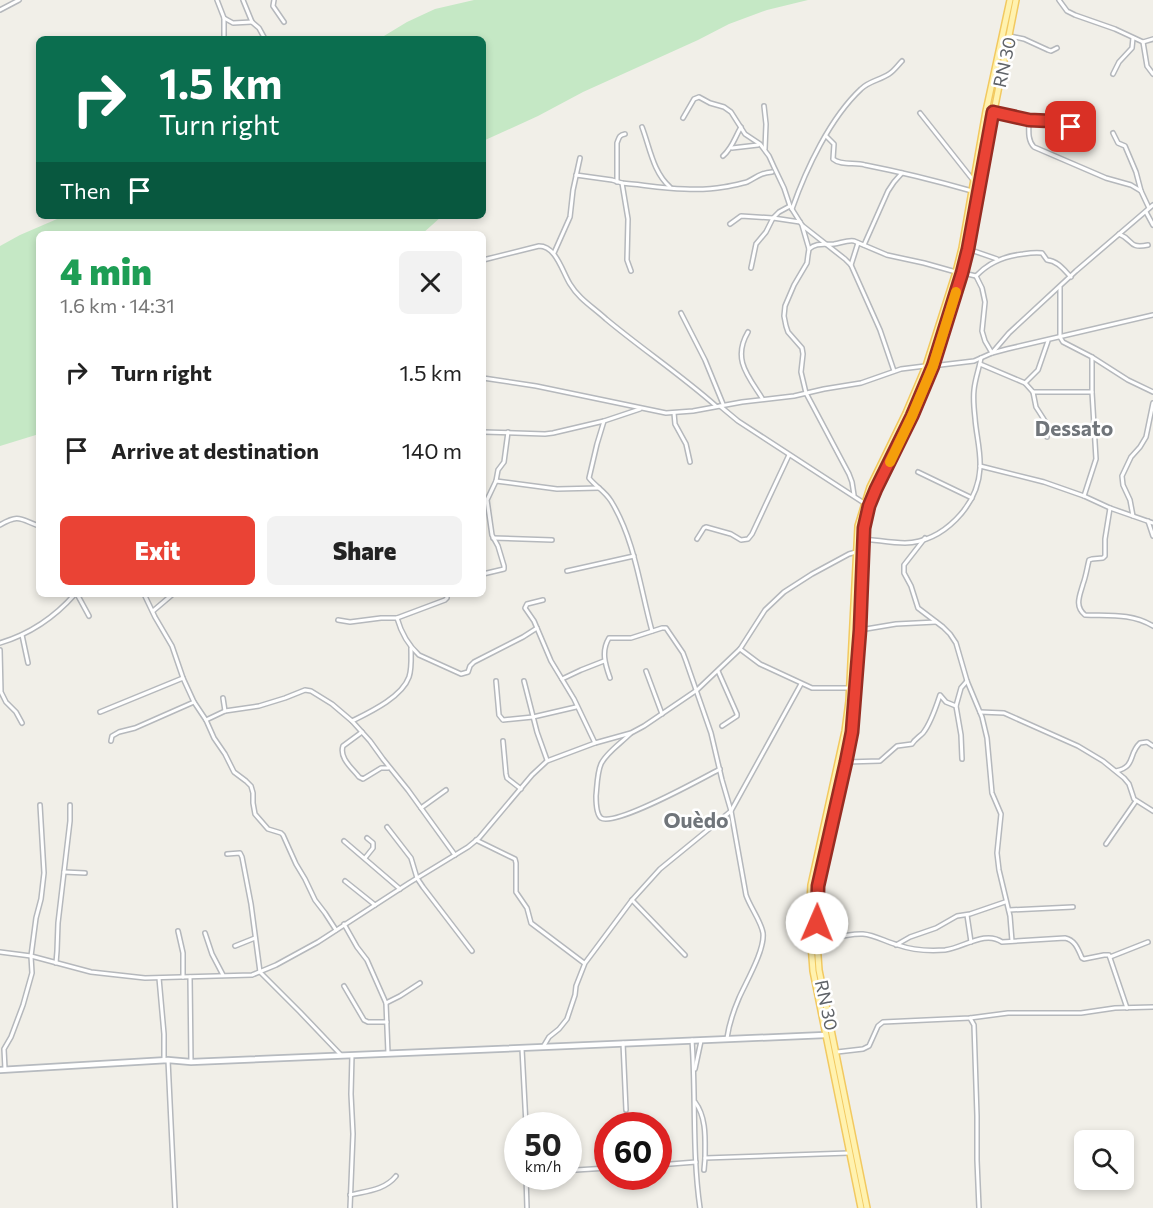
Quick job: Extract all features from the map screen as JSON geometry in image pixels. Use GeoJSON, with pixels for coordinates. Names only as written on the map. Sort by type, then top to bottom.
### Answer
{"type":"FeatureCollection","features":[{"type":"Feature","properties":{"kind":"main road","name":"RN 30"},"geometry":{"type":"LineString","coordinates":[[959,273],[973,180],[1010,0]]}},
{"type":"Feature","properties":{"kind":"main road","name":"RN 30"},"geometry":{"type":"LineString","coordinates":[[867,1208],[821,979],[817,942],[818,886],[846,762],[855,702],[863,539],[867,517],[876,489],[912,416],[968,249],[1016,0]]}},
{"type":"Feature","properties":{"kind":"main road","name":"RN 30"},"geometry":{"type":"LineString","coordinates":[[861,1208],[813,971],[809,903],[818,850],[845,731],[858,526],[870,487],[929,366]]}},
{"type":"Feature","properties":{"kind":"street"},"geometry":{"type":"LineString","coordinates":[[0,10],[19,0]]}},
{"type":"Feature","properties":{"kind":"street"},"geometry":{"type":"LineString","coordinates":[[218,0],[224,18],[224,36]]}},
{"type":"Feature","properties":{"kind":"street"},"geometry":{"type":"LineString","coordinates":[[243,0],[252,22],[263,36]]}},
{"type":"Feature","properties":{"kind":"street"},"geometry":{"type":"LineString","coordinates":[[274,0],[273,6],[284,22]]}},
{"type":"Feature","properties":{"kind":"street"},"geometry":{"type":"LineString","coordinates":[[1059,0],[1068,11],[1075,15],[1115,29],[1133,39],[1143,42],[1153,39]]}},
{"type":"Feature","properties":{"kind":"street"},"geometry":{"type":"LineString","coordinates":[[224,18],[233,23],[252,22]]}},
{"type":"Feature","properties":{"kind":"street"},"geometry":{"type":"LineString","coordinates":[[224,30],[233,23]]}},
{"type":"Feature","properties":{"kind":"street"},"geometry":{"type":"LineString","coordinates":[[1010,36],[1024,39],[1051,51],[1057,48]]}},
{"type":"Feature","properties":{"kind":"street"},"geometry":{"type":"LineString","coordinates":[[1113,74],[1119,62],[1132,48],[1133,39]]}},
{"type":"Feature","properties":{"kind":"street"},"geometry":{"type":"LineString","coordinates":[[1143,42],[1147,66],[1153,74]]}},
{"type":"Feature","properties":{"kind":"street"},"geometry":{"type":"LineString","coordinates":[[751,268],[756,244],[766,232],[773,218],[779,212],[791,207],[818,149],[850,100],[863,87],[891,73],[902,61]]}},
{"type":"Feature","properties":{"kind":"street"},"geometry":{"type":"LineString","coordinates":[[683,118],[694,99],[699,96],[731,112],[745,134],[765,150],[791,207],[801,223],[809,249],[807,263],[794,285],[785,306],[784,316],[788,332],[802,348],[801,372],[806,393],[849,474],[854,495]]}},
{"type":"Feature","properties":{"kind":"street"},"geometry":{"type":"LineString","coordinates":[[764,106],[765,150]]}},
{"type":"Feature","properties":{"kind":"street"},"geometry":{"type":"LineString","coordinates":[[993,112],[1029,120],[1051,121],[1071,127]]}},
{"type":"Feature","properties":{"kind":"street"},"geometry":{"type":"LineString","coordinates":[[920,113],[973,180]]}},
{"type":"Feature","properties":{"kind":"street"},"geometry":{"type":"LineString","coordinates":[[1029,120],[1030,140],[1034,147],[1141,191]]}},
{"type":"Feature","properties":{"kind":"street"},"geometry":{"type":"LineString","coordinates":[[642,127],[658,172],[663,181],[671,187]]}},
{"type":"Feature","properties":{"kind":"street"},"geometry":{"type":"LineString","coordinates":[[723,156],[732,148],[741,127]]}},
{"type":"Feature","properties":{"kind":"street"},"geometry":{"type":"LineString","coordinates":[[992,353],[1009,333],[1151,207],[1141,191],[1125,146],[1118,143],[1113,133]]}},
{"type":"Feature","properties":{"kind":"street"},"geometry":{"type":"LineString","coordinates":[[625,134],[619,137],[617,143],[620,182],[628,219],[627,260],[631,271]]}},
{"type":"Feature","properties":{"kind":"street"},"geometry":{"type":"LineString","coordinates":[[826,136],[834,144],[833,156],[838,163],[860,163],[972,191]]}},
{"type":"Feature","properties":{"kind":"street"},"geometry":{"type":"LineString","coordinates":[[732,148],[760,144]]}},
{"type":"Feature","properties":{"kind":"street"},"geometry":{"type":"LineString","coordinates":[[554,254],[570,217],[580,158]]}},
{"type":"Feature","properties":{"kind":"street"},"geometry":{"type":"LineString","coordinates":[[772,172],[774,167]]}},
{"type":"Feature","properties":{"kind":"street"},"geometry":{"type":"LineString","coordinates":[[576,175],[695,190],[739,184],[757,175],[772,172]]}},
{"type":"Feature","properties":{"kind":"street"},"geometry":{"type":"LineString","coordinates":[[772,172],[780,179]]}},
{"type":"Feature","properties":{"kind":"street"},"geometry":{"type":"LineString","coordinates":[[864,245],[888,191],[902,173]]}},
{"type":"Feature","properties":{"kind":"street"},"geometry":{"type":"LineString","coordinates":[[1146,212],[1153,225]]}},
{"type":"Feature","properties":{"kind":"street"},"geometry":{"type":"LineString","coordinates":[[730,224],[741,216],[801,223],[845,259],[873,311],[894,371]]}},
{"type":"Feature","properties":{"kind":"street"},"geometry":{"type":"LineString","coordinates":[[1119,234],[1137,247],[1148,245]]}},
{"type":"Feature","properties":{"kind":"street"},"geometry":{"type":"LineString","coordinates":[[809,249],[818,244],[836,244],[849,240],[887,255],[976,276]]}},
{"type":"Feature","properties":{"kind":"street"},"geometry":{"type":"LineString","coordinates":[[850,265],[858,243]]}},
{"type":"Feature","properties":{"kind":"street"},"geometry":{"type":"LineString","coordinates":[[486,259],[542,246],[551,251],[569,283],[583,301],[738,421],[864,503]]}},
{"type":"Feature","properties":{"kind":"street"},"geometry":{"type":"LineString","coordinates":[[968,249],[998,259]]}},
{"type":"Feature","properties":{"kind":"street"},"geometry":{"type":"LineString","coordinates":[[976,276],[998,259],[1037,252],[1042,253],[1047,260],[1056,262],[1071,277]]}},
{"type":"Feature","properties":{"kind":"street"},"geometry":{"type":"LineString","coordinates":[[976,276],[985,302],[982,331],[992,353]]}},
{"type":"Feature","properties":{"kind":"street"},"geometry":{"type":"LineString","coordinates":[[1060,287],[1060,338],[1063,342],[1153,392]]}},
{"type":"Feature","properties":{"kind":"street"},"geometry":{"type":"LineString","coordinates":[[681,314],[705,360],[720,406]]}},
{"type":"Feature","properties":{"kind":"street"},"geometry":{"type":"LineString","coordinates":[[486,378],[536,386],[653,411],[674,413],[782,398],[824,388],[861,383],[894,371],[968,362],[992,353],[1153,315]]}},
{"type":"Feature","properties":{"kind":"street"},"geometry":{"type":"LineString","coordinates":[[748,332],[744,339],[742,365],[763,399]]}},
{"type":"Feature","properties":{"kind":"street"},"geometry":{"type":"LineString","coordinates":[[1025,383],[1038,370],[1049,340]]}},
{"type":"Feature","properties":{"kind":"street"},"geometry":{"type":"LineString","coordinates":[[1084,496],[1096,459],[1092,357]]}},
{"type":"Feature","properties":{"kind":"street"},"geometry":{"type":"LineString","coordinates":[[863,539],[907,543],[925,538],[948,527],[972,498],[980,474],[974,390],[981,358]]}},
{"type":"Feature","properties":{"kind":"street"},"geometry":{"type":"LineString","coordinates":[[980,364],[1025,383],[1033,392],[1036,407],[1045,422],[1047,437]]}},
{"type":"Feature","properties":{"kind":"street"},"geometry":{"type":"LineString","coordinates":[[1033,392],[1092,392]]}},
{"type":"Feature","properties":{"kind":"street"},"geometry":{"type":"LineString","coordinates":[[1133,516],[1122,476],[1131,457],[1146,437],[1153,403]]}},
{"type":"Feature","properties":{"kind":"street"},"geometry":{"type":"LineString","coordinates":[[486,432],[545,434],[604,421],[642,408]]}},
{"type":"Feature","properties":{"kind":"street"},"geometry":{"type":"LineString","coordinates":[[674,413],[675,424],[686,444],[690,462]]}},
{"type":"Feature","properties":{"kind":"street"},"geometry":{"type":"LineString","coordinates":[[604,421],[589,478],[601,488],[613,505],[628,539],[652,631]]}},
{"type":"Feature","properties":{"kind":"street"},"geometry":{"type":"LineString","coordinates":[[486,574],[504,569],[498,546],[493,538],[487,500],[496,481],[498,470],[504,462],[508,432]]}},
{"type":"Feature","properties":{"kind":"street"},"geometry":{"type":"LineString","coordinates":[[698,539],[706,527],[731,534],[741,540],[748,539],[789,454]]}},
{"type":"Feature","properties":{"kind":"street"},"geometry":{"type":"LineString","coordinates":[[980,466],[1044,482],[1153,523]]}},
{"type":"Feature","properties":{"kind":"street"},"geometry":{"type":"LineString","coordinates":[[918,472],[972,498]]}},
{"type":"Feature","properties":{"kind":"street"},"geometry":{"type":"LineString","coordinates":[[496,481],[557,489],[601,488]]}},
{"type":"Feature","properties":{"kind":"street"},"geometry":{"type":"LineString","coordinates":[[1110,508],[1105,556],[1089,560],[1078,606],[1085,615],[1118,615],[1140,619],[1153,626]]}},
{"type":"Feature","properties":{"kind":"street"},"geometry":{"type":"LineString","coordinates":[[0,525],[15,518],[36,525]]}},
{"type":"Feature","properties":{"kind":"street"},"geometry":{"type":"LineString","coordinates":[[1148,521],[1153,536]]}},
{"type":"Feature","properties":{"kind":"street"},"geometry":{"type":"LineString","coordinates":[[493,538],[552,540]]}},
{"type":"Feature","properties":{"kind":"street"},"geometry":{"type":"LineString","coordinates":[[925,538],[903,570],[918,608],[950,634],[956,643],[967,681],[980,712],[987,738],[992,793],[1001,814],[997,853],[1012,941]]}},
{"type":"Feature","properties":{"kind":"street"},"geometry":{"type":"LineString","coordinates":[[0,952],[107,975],[159,978],[252,975],[260,972],[302,951],[476,840],[532,775],[548,761],[594,743],[631,733],[697,690],[740,649],[765,610],[784,592],[812,574],[855,552]]}},
{"type":"Feature","properties":{"kind":"street"},"geometry":{"type":"LineString","coordinates":[[567,571],[634,556]]}},
{"type":"Feature","properties":{"kind":"street"},"geometry":{"type":"LineString","coordinates":[[0,643],[47,621],[73,597]]}},
{"type":"Feature","properties":{"kind":"street"},"geometry":{"type":"LineString","coordinates":[[78,597],[89,616]]}},
{"type":"Feature","properties":{"kind":"street"},"geometry":{"type":"LineString","coordinates":[[146,597],[172,646],[183,678],[194,702],[207,720],[214,738],[234,772],[251,786],[255,814],[268,829],[283,835],[315,900],[336,930]]}},
{"type":"Feature","properties":{"kind":"street"},"geometry":{"type":"LineString","coordinates":[[153,611],[169,597]]}},
{"type":"Feature","properties":{"kind":"street"},"geometry":{"type":"LineString","coordinates":[[338,620],[350,622],[397,618],[445,600],[446,597]]}},
{"type":"Feature","properties":{"kind":"street"},"geometry":{"type":"LineString","coordinates":[[543,600],[528,604],[525,608],[534,621],[551,662],[574,699],[594,743]]}},
{"type":"Feature","properties":{"kind":"street"},"geometry":{"type":"LineString","coordinates":[[397,618],[411,647],[420,655],[461,674],[465,674],[474,662],[537,628]]}},
{"type":"Feature","properties":{"kind":"street"},"geometry":{"type":"LineString","coordinates":[[860,630],[896,624],[936,622]]}},
{"type":"Feature","properties":{"kind":"street"},"geometry":{"type":"LineString","coordinates":[[610,678],[604,661],[606,643],[609,638],[631,638],[666,628],[683,654],[711,733],[731,811],[746,895],[763,936],[758,957],[730,1021],[727,1038]]}},
{"type":"Feature","properties":{"kind":"street"},"geometry":{"type":"LineString","coordinates":[[21,635],[28,663]]}},
{"type":"Feature","properties":{"kind":"street"},"geometry":{"type":"LineString","coordinates":[[352,722],[380,706],[404,686],[411,668],[411,647]]}},
{"type":"Feature","properties":{"kind":"street"},"geometry":{"type":"LineString","coordinates":[[740,649],[760,664],[812,688],[849,688]]}},
{"type":"Feature","properties":{"kind":"street"},"geometry":{"type":"LineString","coordinates":[[0,650],[2,692],[6,702],[16,712],[22,723]]}},
{"type":"Feature","properties":{"kind":"street"},"geometry":{"type":"LineString","coordinates":[[562,679],[604,661]]}},
{"type":"Feature","properties":{"kind":"street"},"geometry":{"type":"LineString","coordinates":[[646,671],[662,714]]}},
{"type":"Feature","properties":{"kind":"street"},"geometry":{"type":"LineString","coordinates":[[718,671],[737,714],[722,726]]}},
{"type":"Feature","properties":{"kind":"street"},"geometry":{"type":"LineString","coordinates":[[100,712],[183,678]]}},
{"type":"Feature","properties":{"kind":"street"},"geometry":{"type":"LineString","coordinates":[[496,681],[499,715],[503,720],[533,717],[577,707]]}},
{"type":"Feature","properties":{"kind":"street"},"geometry":{"type":"LineString","coordinates":[[524,681],[548,761]]}},
{"type":"Feature","properties":{"kind":"street"},"geometry":{"type":"LineString","coordinates":[[962,759],[956,706],[962,685],[967,681]]}},
{"type":"Feature","properties":{"kind":"street"},"geometry":{"type":"LineString","coordinates":[[543,1047],[549,1037],[567,1019],[585,963],[632,900],[660,869],[731,811],[801,684]]}},
{"type":"Feature","properties":{"kind":"street"},"geometry":{"type":"LineString","coordinates":[[207,720],[225,711],[244,709],[305,690],[311,691],[332,704],[370,741],[455,855]]}},
{"type":"Feature","properties":{"kind":"street"},"geometry":{"type":"LineString","coordinates":[[846,762],[880,761],[900,745],[912,744],[922,734],[940,695],[946,702],[956,706]]}},
{"type":"Feature","properties":{"kind":"street"},"geometry":{"type":"LineString","coordinates":[[223,698],[225,711]]}},
{"type":"Feature","properties":{"kind":"street"},"geometry":{"type":"LineString","coordinates":[[111,741],[112,736],[116,734],[194,702]]}},
{"type":"Feature","properties":{"kind":"street"},"geometry":{"type":"LineString","coordinates":[[980,712],[997,712],[1014,717],[1103,760],[1127,781],[1136,801],[1153,811]]}},
{"type":"Feature","properties":{"kind":"street"},"geometry":{"type":"LineString","coordinates":[[362,732],[342,746],[342,756],[359,777],[363,778],[381,768],[390,768]]}},
{"type":"Feature","properties":{"kind":"street"},"geometry":{"type":"LineString","coordinates":[[631,733],[602,762],[596,800],[597,811],[602,819],[611,819],[643,809],[720,769]]}},
{"type":"Feature","properties":{"kind":"street"},"geometry":{"type":"LineString","coordinates":[[503,741],[507,778],[521,789]]}},
{"type":"Feature","properties":{"kind":"street"},"geometry":{"type":"LineString","coordinates":[[1116,771],[1129,765],[1140,743],[1147,742],[1153,746]]}},
{"type":"Feature","properties":{"kind":"street"},"geometry":{"type":"LineString","coordinates":[[422,808],[446,790]]}},
{"type":"Feature","properties":{"kind":"street"},"geometry":{"type":"LineString","coordinates":[[1106,844],[1136,801]]}},
{"type":"Feature","properties":{"kind":"street"},"geometry":{"type":"LineString","coordinates":[[40,805],[44,877],[31,957],[32,973],[14,1029],[4,1049],[2,1070],[166,1060],[191,1062],[825,1035]]}},
{"type":"Feature","properties":{"kind":"street"},"geometry":{"type":"LineString","coordinates":[[56,963],[70,805]]}},
{"type":"Feature","properties":{"kind":"street"},"geometry":{"type":"LineString","coordinates":[[387,827],[411,858],[417,878],[423,887],[472,951]]}},
{"type":"Feature","properties":{"kind":"street"},"geometry":{"type":"LineString","coordinates":[[365,858],[373,848],[373,843],[367,838]]}},
{"type":"Feature","properties":{"kind":"street"},"geometry":{"type":"LineString","coordinates":[[476,840],[515,859],[516,892],[527,908],[531,923],[585,963]]}},
{"type":"Feature","properties":{"kind":"street"},"geometry":{"type":"LineString","coordinates":[[344,841],[400,889]]}},
{"type":"Feature","properties":{"kind":"street"},"geometry":{"type":"LineString","coordinates":[[227,854],[240,853],[242,857],[260,972],[341,1055]]}},
{"type":"Feature","properties":{"kind":"street"},"geometry":{"type":"LineString","coordinates":[[64,872],[85,873]]}},
{"type":"Feature","properties":{"kind":"street"},"geometry":{"type":"LineString","coordinates":[[345,881],[375,905]]}},
{"type":"Feature","properties":{"kind":"street"},"geometry":{"type":"LineString","coordinates":[[632,900],[685,955]]}},
{"type":"Feature","properties":{"kind":"street"},"geometry":{"type":"LineString","coordinates":[[896,945],[954,917],[968,915],[1006,902]]}},
{"type":"Feature","properties":{"kind":"street"},"geometry":{"type":"LineString","coordinates":[[1008,910],[1073,907]]}},
{"type":"Feature","properties":{"kind":"street"},"geometry":{"type":"LineString","coordinates":[[968,915],[972,942]]}},
{"type":"Feature","properties":{"kind":"street"},"geometry":{"type":"LineString","coordinates":[[344,924],[367,960],[386,1003],[388,1053]]}},
{"type":"Feature","properties":{"kind":"street"},"geometry":{"type":"LineString","coordinates":[[178,931],[183,953],[183,977]]}},
{"type":"Feature","properties":{"kind":"street"},"geometry":{"type":"LineString","coordinates":[[205,933],[212,954],[224,976]]}},
{"type":"Feature","properties":{"kind":"street"},"geometry":{"type":"LineString","coordinates":[[817,942],[852,934],[864,934],[896,945],[942,950],[960,947],[986,938],[997,938],[1002,942],[1065,939],[1073,942],[1084,959],[1104,955],[1110,957],[1148,942]]}},
{"type":"Feature","properties":{"kind":"street"},"geometry":{"type":"LineString","coordinates":[[235,946],[255,938]]}},
{"type":"Feature","properties":{"kind":"street"},"geometry":{"type":"LineString","coordinates":[[1110,957],[1127,1008]]}},
{"type":"Feature","properties":{"kind":"street"},"geometry":{"type":"LineString","coordinates":[[190,977],[191,1062]]}},
{"type":"Feature","properties":{"kind":"street"},"geometry":{"type":"LineString","coordinates":[[159,978],[175,1208]]}},
{"type":"Feature","properties":{"kind":"street"},"geometry":{"type":"LineString","coordinates":[[386,1003],[420,983]]}},
{"type":"Feature","properties":{"kind":"street"},"geometry":{"type":"LineString","coordinates":[[344,986],[364,1020],[387,1022]]}},
{"type":"Feature","properties":{"kind":"street"},"geometry":{"type":"LineString","coordinates":[[837,1052],[863,1049],[869,1046],[878,1026],[883,1022],[1008,1013],[1081,1012],[1153,1007]]}},
{"type":"Feature","properties":{"kind":"street"},"geometry":{"type":"LineString","coordinates":[[970,1017],[974,1025],[979,1208]]}},
{"type":"Feature","properties":{"kind":"street"},"geometry":{"type":"LineString","coordinates":[[692,1040],[696,1162],[700,1208]]}},
{"type":"Feature","properties":{"kind":"street"},"geometry":{"type":"LineString","coordinates":[[694,1074],[702,1040]]}},
{"type":"Feature","properties":{"kind":"street"},"geometry":{"type":"LineString","coordinates":[[623,1043],[626,1110]]}},
{"type":"Feature","properties":{"kind":"street"},"geometry":{"type":"LineString","coordinates":[[522,1047],[525,1112]]}},
{"type":"Feature","properties":{"kind":"street"},"geometry":{"type":"LineString","coordinates":[[350,1208],[353,1134],[352,1055]]}},
{"type":"Feature","properties":{"kind":"street"},"geometry":{"type":"LineString","coordinates":[[694,1101],[703,1117],[704,1170]]}},
{"type":"Feature","properties":{"kind":"street"},"geometry":{"type":"LineString","coordinates":[[705,1158],[849,1153]]}},
{"type":"Feature","properties":{"kind":"street"},"geometry":{"type":"LineString","coordinates":[[672,1164],[696,1162]]}},
{"type":"Feature","properties":{"kind":"street"},"geometry":{"type":"LineString","coordinates":[[350,1195],[385,1186],[391,1183],[396,1176]]}},
{"type":"Feature","properties":{"kind":"street"},"geometry":{"type":"LineString","coordinates":[[526,1190],[527,1208]]}},
{"type":"Feature","properties":{"kind":"green space"},"geometry":{"type":"Polygon","coordinates":[[[474,0],[808,0],[767,10],[729,24],[486,140],[486,36],[384,36],[435,9],[474,0]]]}},
{"type":"Feature","properties":{"kind":"green space"},"geometry":{"type":"Polygon","coordinates":[[[57,219],[439,219],[425,231],[36,231],[36,435],[0,446],[0,246],[57,219]]]}},
{"type":"Feature","properties":{"kind":"slow traffic"},"geometry":{"type":"LineString","coordinates":[[890,462],[933,366],[956,292]]}},
{"type":"Feature","properties":{"kind":"district","name":"Dessato"},"geometry":{"type":"Point","coordinates":[1074,427]}},
{"type":"Feature","properties":{"kind":"district","name":"Ouèdo"},"geometry":{"type":"Point","coordinates":[696,819]}},
{"type":"Feature","properties":{"kind":"route"},"geometry":{"type":"LineString","coordinates":[[817,923],[818,886],[852,732],[860,630],[864,528],[876,489],[912,416],[933,366],[962,273],[993,112],[1029,120],[1051,121],[1071,127]]}}]}
